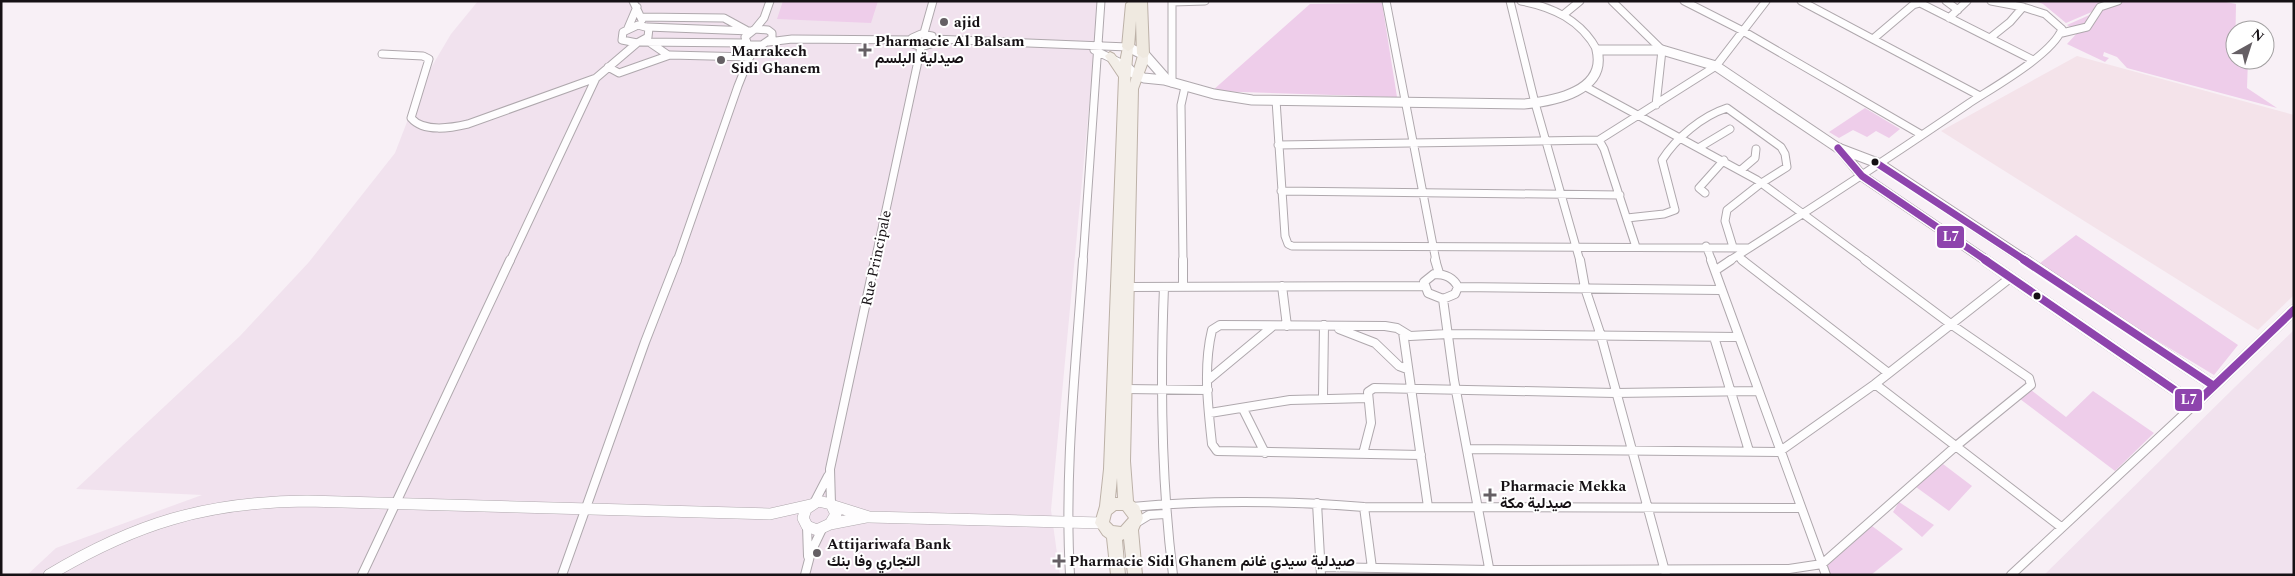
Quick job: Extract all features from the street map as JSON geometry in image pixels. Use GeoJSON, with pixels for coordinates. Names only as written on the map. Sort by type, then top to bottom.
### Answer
{"type":"FeatureCollection","features":[{"type":"Feature","properties":{"kind":"highway"},"geometry":{"type":"LineString","coordinates":[[1128,47],[1132,1]]}},
{"type":"Feature","properties":{"kind":"highway"},"geometry":{"type":"LineString","coordinates":[[1141,1],[1143,54]]}},
{"type":"Feature","properties":{"kind":"main road"},"geometry":{"type":"LineString","coordinates":[[1128,47],[1129,73],[1111,469],[1102,523],[1106,530],[1114,534],[1123,534],[1133,527]]}},
{"type":"Feature","properties":{"kind":"main road"},"geometry":{"type":"LineString","coordinates":[[1129,73],[1142,67],[1143,54]]}},
{"type":"Feature","properties":{"kind":"main road"},"geometry":{"type":"LineString","coordinates":[[1110,56],[1129,73],[1133,89],[1123,472],[1129,506],[1136,514],[1133,527],[1135,575]]}},
{"type":"Feature","properties":{"kind":"main road"},"geometry":{"type":"LineString","coordinates":[[1106,508],[1114,504],[1129,506]]}},
{"type":"Feature","properties":{"kind":"main road"},"geometry":{"type":"LineString","coordinates":[[1114,534],[1118,575]]}},
{"type":"Feature","properties":{"kind":"street"},"geometry":{"type":"LineString","coordinates":[[765,29],[764,18],[770,1]]}},
{"type":"Feature","properties":{"kind":"street"},"geometry":{"type":"LineString","coordinates":[[924,33],[933,1]]}},
{"type":"Feature","properties":{"kind":"street"},"geometry":{"type":"LineString","coordinates":[[1070,575],[1067,523],[1069,461],[1100,1]]}},
{"type":"Feature","properties":{"kind":"street"},"geometry":{"type":"LineString","coordinates":[[1170,82],[1172,2],[1205,1]]}},
{"type":"Feature","properties":{"kind":"street"},"geometry":{"type":"LineString","coordinates":[[1386,1],[1432,248],[1439,273]]}},
{"type":"Feature","properties":{"kind":"street"},"geometry":{"type":"LineString","coordinates":[[1510,1],[1535,103],[1577,247],[1585,288],[1601,336],[1665,572]]}},
{"type":"Feature","properties":{"kind":"street"},"geometry":{"type":"LineString","coordinates":[[1129,73],[1233,98],[1276,100],[1535,103],[1586,87],[1593,80],[1599,68],[1600,60],[1597,50],[1585,31],[1563,15],[1540,5],[1521,1]]}},
{"type":"Feature","properties":{"kind":"street"},"geometry":{"type":"LineString","coordinates":[[1563,15],[1580,1]]}},
{"type":"Feature","properties":{"kind":"street"},"geometry":{"type":"LineString","coordinates":[[1612,1],[1662,50]]}},
{"type":"Feature","properties":{"kind":"street"},"geometry":{"type":"LineString","coordinates":[[1684,1],[1743,31],[1922,135]]}},
{"type":"Feature","properties":{"kind":"street"},"geometry":{"type":"LineString","coordinates":[[1278,145],[1599,140],[1716,66],[1766,1]]}},
{"type":"Feature","properties":{"kind":"street"},"geometry":{"type":"LineString","coordinates":[[1801,1],[1980,96]]}},
{"type":"Feature","properties":{"kind":"street"},"geometry":{"type":"LineString","coordinates":[[1946,1],[1958,10]]}},
{"type":"Feature","properties":{"kind":"street"},"geometry":{"type":"LineString","coordinates":[[1949,18],[1968,1]]}},
{"type":"Feature","properties":{"kind":"street"},"geometry":{"type":"LineString","coordinates":[[1991,1],[2035,10],[2057,23],[2062,29],[2062,33]]}},
{"type":"Feature","properties":{"kind":"street"},"geometry":{"type":"LineString","coordinates":[[1716,270],[1862,176],[2033,60],[2062,33],[2087,27],[2100,7],[2118,1]]}},
{"type":"Feature","properties":{"kind":"street"},"geometry":{"type":"LineString","coordinates":[[1873,39],[1916,3],[2033,60]]}},
{"type":"Feature","properties":{"kind":"street"},"geometry":{"type":"LineString","coordinates":[[362,575],[596,78],[650,35],[650,30],[635,4]]}},
{"type":"Feature","properties":{"kind":"street"},"geometry":{"type":"LineString","coordinates":[[624,42],[621,36],[628,28],[635,4]]}},
{"type":"Feature","properties":{"kind":"street"},"geometry":{"type":"LineString","coordinates":[[1990,38],[2010,22],[2023,7]]}},
{"type":"Feature","properties":{"kind":"street"},"geometry":{"type":"LineString","coordinates":[[641,17],[724,18],[751,30]]}},
{"type":"Feature","properties":{"kind":"street"},"geometry":{"type":"LineString","coordinates":[[750,57],[745,37],[764,18]]}},
{"type":"Feature","properties":{"kind":"street"},"geometry":{"type":"LineString","coordinates":[[628,28],[646,26],[765,29],[772,34],[792,39]]}},
{"type":"Feature","properties":{"kind":"street"},"geometry":{"type":"LineString","coordinates":[[912,40],[916,35],[924,33],[930,35],[933,40]]}},
{"type":"Feature","properties":{"kind":"street"},"geometry":{"type":"LineString","coordinates":[[562,575],[750,57],[765,44],[772,34]]}},
{"type":"Feature","properties":{"kind":"street"},"geometry":{"type":"LineString","coordinates":[[624,42],[765,44],[792,39],[912,40]]}},
{"type":"Feature","properties":{"kind":"street"},"geometry":{"type":"LineString","coordinates":[[912,40],[915,46],[921,47],[931,44],[933,40]]}},
{"type":"Feature","properties":{"kind":"street"},"geometry":{"type":"LineString","coordinates":[[933,40],[1083,44],[1097,48],[1110,56]]}},
{"type":"Feature","properties":{"kind":"street"},"geometry":{"type":"LineString","coordinates":[[615,61],[624,42]]}},
{"type":"Feature","properties":{"kind":"street"},"geometry":{"type":"LineString","coordinates":[[649,42],[668,55]]}},
{"type":"Feature","properties":{"kind":"street","name":"Rue Principale"},"geometry":{"type":"LineString","coordinates":[[830,469],[921,47]]}},
{"type":"Feature","properties":{"kind":"street"},"geometry":{"type":"LineString","coordinates":[[1097,48],[1128,47],[1143,54],[1170,82]]}},
{"type":"Feature","properties":{"kind":"street"},"geometry":{"type":"LineString","coordinates":[[1597,50],[1662,50],[1716,66],[1838,148],[1880,164],[2214,386]]}},
{"type":"Feature","properties":{"kind":"street"},"geometry":{"type":"LineString","coordinates":[[1656,105],[1662,50]]}},
{"type":"Feature","properties":{"kind":"street"},"geometry":{"type":"LineString","coordinates":[[382,54],[423,56],[429,59],[411,118],[415,124],[424,126],[448,128],[468,124],[596,78]]}},
{"type":"Feature","properties":{"kind":"street"},"geometry":{"type":"LineString","coordinates":[[608,67],[619,73],[668,55],[750,57]]}},
{"type":"Feature","properties":{"kind":"street"},"geometry":{"type":"LineString","coordinates":[[1183,287],[1181,105],[1185,87]]}},
{"type":"Feature","properties":{"kind":"street"},"geometry":{"type":"LineString","coordinates":[[1317,503],[1320,571],[1372,568],[1490,572],[1735,572],[1789,569],[1822,564],[1956,446],[2029,388],[2031,383],[2029,378],[1952,325],[1741,170],[1586,87]]}},
{"type":"Feature","properties":{"kind":"street"},"geometry":{"type":"LineString","coordinates":[[1276,100],[1285,236],[1288,244],[1292,246],[1432,248],[1706,246],[1749,248]]}},
{"type":"Feature","properties":{"kind":"street"},"geometry":{"type":"LineString","coordinates":[[1627,218],[1664,214],[1675,210],[1662,160],[1665,152],[1695,125],[1724,108],[1730,110],[1771,138],[1785,154],[1787,167],[1760,184],[1727,210],[1725,221],[1733,247]]}},
{"type":"Feature","properties":{"kind":"street"},"geometry":{"type":"LineString","coordinates":[[1700,147],[1730,129]]}},
{"type":"Feature","properties":{"kind":"street"},"geometry":{"type":"LineString","coordinates":[[1599,140],[1620,195],[1636,247]]}},
{"type":"Feature","properties":{"kind":"street"},"geometry":{"type":"LineString","coordinates":[[1838,148],[1862,176],[2195,404]]}},
{"type":"Feature","properties":{"kind":"street"},"geometry":{"type":"LineString","coordinates":[[1741,170],[1755,158],[1756,149]]}},
{"type":"Feature","properties":{"kind":"street"},"geometry":{"type":"LineString","coordinates":[[1704,193],[1699,188],[1724,160]]}},
{"type":"Feature","properties":{"kind":"street"},"geometry":{"type":"LineString","coordinates":[[1281,191],[1620,195]]}},
{"type":"Feature","properties":{"kind":"street"},"geometry":{"type":"LineString","coordinates":[[1706,246],[1716,270],[1720,290],[1739,337],[1779,452],[1826,575]]}},
{"type":"Feature","properties":{"kind":"street"},"geometry":{"type":"LineString","coordinates":[[1737,256],[1887,372]]}},
{"type":"Feature","properties":{"kind":"street"},"geometry":{"type":"LineString","coordinates":[[1424,286],[1426,278],[1439,273],[1449,276],[1458,287]]}},
{"type":"Feature","properties":{"kind":"street"},"geometry":{"type":"LineString","coordinates":[[1468,449],[1632,449],[1779,452],[1875,384],[1887,372],[1952,325],[2010,278]]}},
{"type":"Feature","properties":{"kind":"street"},"geometry":{"type":"LineString","coordinates":[[1282,286],[1287,326]]}},
{"type":"Feature","properties":{"kind":"street"},"geometry":{"type":"LineString","coordinates":[[1128,287],[1424,286]]}},
{"type":"Feature","properties":{"kind":"street"},"geometry":{"type":"LineString","coordinates":[[1424,286],[1431,295],[1443,299],[1452,297],[1458,287]]}},
{"type":"Feature","properties":{"kind":"street"},"geometry":{"type":"LineString","coordinates":[[1164,287],[1161,390],[1164,504],[1173,575]]}},
{"type":"Feature","properties":{"kind":"street"},"geometry":{"type":"LineString","coordinates":[[1458,287],[1720,290]]}},
{"type":"Feature","properties":{"kind":"street"},"geometry":{"type":"LineString","coordinates":[[1443,299],[1456,389],[1490,572]]}},
{"type":"Feature","properties":{"kind":"street"},"geometry":{"type":"LineString","coordinates":[[2011,575],[2294,310]]}},
{"type":"Feature","properties":{"kind":"street"},"geometry":{"type":"LineString","coordinates":[[1421,455],[1221,452],[1215,450],[1212,444],[1208,380],[1210,340],[1216,328],[1220,325],[1393,326],[1410,336],[1448,334],[1739,337]]}},
{"type":"Feature","properties":{"kind":"street"},"geometry":{"type":"LineString","coordinates":[[1323,396],[1324,325]]}},
{"type":"Feature","properties":{"kind":"street"},"geometry":{"type":"LineString","coordinates":[[1208,380],[1273,326]]}},
{"type":"Feature","properties":{"kind":"street"},"geometry":{"type":"LineString","coordinates":[[1337,326],[1367,338],[1387,352],[1400,367],[1407,369]]}},
{"type":"Feature","properties":{"kind":"street"},"geometry":{"type":"LineString","coordinates":[[1403,332],[1428,507]]}},
{"type":"Feature","properties":{"kind":"street"},"geometry":{"type":"LineString","coordinates":[[1714,337],[1749,451]]}},
{"type":"Feature","properties":{"kind":"street"},"geometry":{"type":"LineString","coordinates":[[1875,384],[2061,527]]}},
{"type":"Feature","properties":{"kind":"street"},"geometry":{"type":"LineString","coordinates":[[1363,454],[1371,423],[1368,392],[1374,388],[1615,393],[1758,391]]}},
{"type":"Feature","properties":{"kind":"street"},"geometry":{"type":"LineString","coordinates":[[1125,389],[1208,390]]}},
{"type":"Feature","properties":{"kind":"street"},"geometry":{"type":"LineString","coordinates":[[1210,413],[1323,396],[1368,398]]}},
{"type":"Feature","properties":{"kind":"street"},"geometry":{"type":"LineString","coordinates":[[1243,409],[1265,453]]}},
{"type":"Feature","properties":{"kind":"street"},"geometry":{"type":"LineString","coordinates":[[808,563],[804,513],[812,504],[830,469]]}},
{"type":"Feature","properties":{"kind":"street"},"geometry":{"type":"LineString","coordinates":[[805,575],[808,563],[826,527],[836,514],[832,505],[830,469]]}},
{"type":"Feature","properties":{"kind":"street"},"geometry":{"type":"LineString","coordinates":[[49,575],[105,542],[150,524],[199,509],[265,500],[770,514],[823,501],[869,517]]}},
{"type":"Feature","properties":{"kind":"street"},"geometry":{"type":"LineString","coordinates":[[1129,506],[1317,503],[1364,507],[1801,508]]}},
{"type":"Feature","properties":{"kind":"street"},"geometry":{"type":"LineString","coordinates":[[1364,507],[1372,568]]}},
{"type":"Feature","properties":{"kind":"street"},"geometry":{"type":"LineString","coordinates":[[770,514],[805,524],[814,529],[869,517],[1102,523]]}},
{"type":"Feature","properties":{"kind":"street"},"geometry":{"type":"LineString","coordinates":[[1133,527],[1149,515],[1165,514]]}},
{"type":"Feature","properties":{"kind":"shaded area"},"geometry":{"type":"Polygon","coordinates":[[[478,1],[1099,1],[1051,510],[1060,575],[27,575],[56,548],[202,495],[76,489],[240,336],[309,262],[395,153],[422,83],[451,34],[478,1]]]}},
{"type":"Feature","properties":{"kind":"shaded area"},"geometry":{"type":"Polygon","coordinates":[[[783,1],[878,1],[871,23],[777,19],[783,1]]]}},
{"type":"Feature","properties":{"kind":"shaded area"},"geometry":{"type":"Polygon","coordinates":[[[2035,1],[2117,1],[2066,23],[2043,4],[2035,1]]]}},
{"type":"Feature","properties":{"kind":"shaded area"},"geometry":{"type":"Polygon","coordinates":[[[2121,1],[2221,1],[2236,4],[2236,20],[2225,20],[2225,70],[2248,70],[2247,88],[2277,108],[2127,68],[2117,57],[2104,52],[2103,56],[2109,58],[2105,62],[2067,44],[2078,32],[2067,25],[2121,1]]]}},
{"type":"Feature","properties":{"kind":"shaded area"},"geometry":{"type":"Polygon","coordinates":[[[1382,3],[1397,97],[1212,91],[1310,4],[1382,3]]]}},
{"type":"Feature","properties":{"kind":"shaded area"},"geometry":{"type":"Polygon","coordinates":[[[2077,56],[2294,115],[2294,295],[2258,330],[1941,131],[2077,56]]]}},
{"type":"Feature","properties":{"kind":"shaded area"},"geometry":{"type":"Polygon","coordinates":[[[1865,108],[1900,129],[1889,138],[1876,131],[1867,137],[1853,130],[1839,138],[1829,132],[1865,108]]]}},
{"type":"Feature","properties":{"kind":"shaded area"},"geometry":{"type":"Polygon","coordinates":[[[2076,235],[2238,345],[2214,375],[2035,267],[2076,235]]]}},
{"type":"Feature","properties":{"kind":"shaded area"},"geometry":{"type":"Polygon","coordinates":[[[2294,330],[2294,575],[2044,575],[2236,386],[2294,330]]]}},
{"type":"Feature","properties":{"kind":"shaded area"},"geometry":{"type":"Polygon","coordinates":[[[2031,390],[2066,417],[2093,391],[2154,433],[2115,471],[2020,399],[2031,390]]]}},
{"type":"Feature","properties":{"kind":"shaded area"},"geometry":{"type":"Polygon","coordinates":[[[1943,464],[1972,486],[1949,511],[1916,487],[1943,464]]]}},
{"type":"Feature","properties":{"kind":"shaded area"},"geometry":{"type":"Polygon","coordinates":[[[1899,502],[1934,525],[1922,537],[1893,512],[1899,502]]]}},
{"type":"Feature","properties":{"kind":"shaded area"},"geometry":{"type":"Polygon","coordinates":[[[1872,526],[1903,549],[1871,575],[1830,575],[1827,566],[1872,526]]]}},
{"type":"Feature","properties":{"kind":"transit line","name":"L7"},"geometry":{"type":"LineString","coordinates":[[1838,148],[1862,176],[2195,404],[2294,310]]}},
{"type":"Feature","properties":{"kind":"transit line","name":"L7"},"geometry":{"type":"LineString","coordinates":[[1875,162],[2214,386]]}},
{"type":"Feature","properties":{"kind":"place","name":"ajid"},"geometry":{"type":"Point","coordinates":[944,22]}},
{"type":"Feature","properties":{"kind":"place","name":"Pharmacie Al Balsam صيدلية البلسم"},"geometry":{"type":"Point","coordinates":[865,50]}},
{"type":"Feature","properties":{"kind":"place","name":"Marrakech Sidi Ghanem"},"geometry":{"type":"Point","coordinates":[721,60]}},
{"type":"Feature","properties":{"kind":"place","name":"Pharmacie Mekka صيدلية مكة"},"geometry":{"type":"Point","coordinates":[1490,495]}},
{"type":"Feature","properties":{"kind":"place","name":"Attijariwafa Bank التجاري وفا بنك"},"geometry":{"type":"Point","coordinates":[817,553]}},
{"type":"Feature","properties":{"kind":"place","name":"Pharmacie Sidi Ghanem صيدلية سيدي غانم"},"geometry":{"type":"Point","coordinates":[1059,561]}}]}
